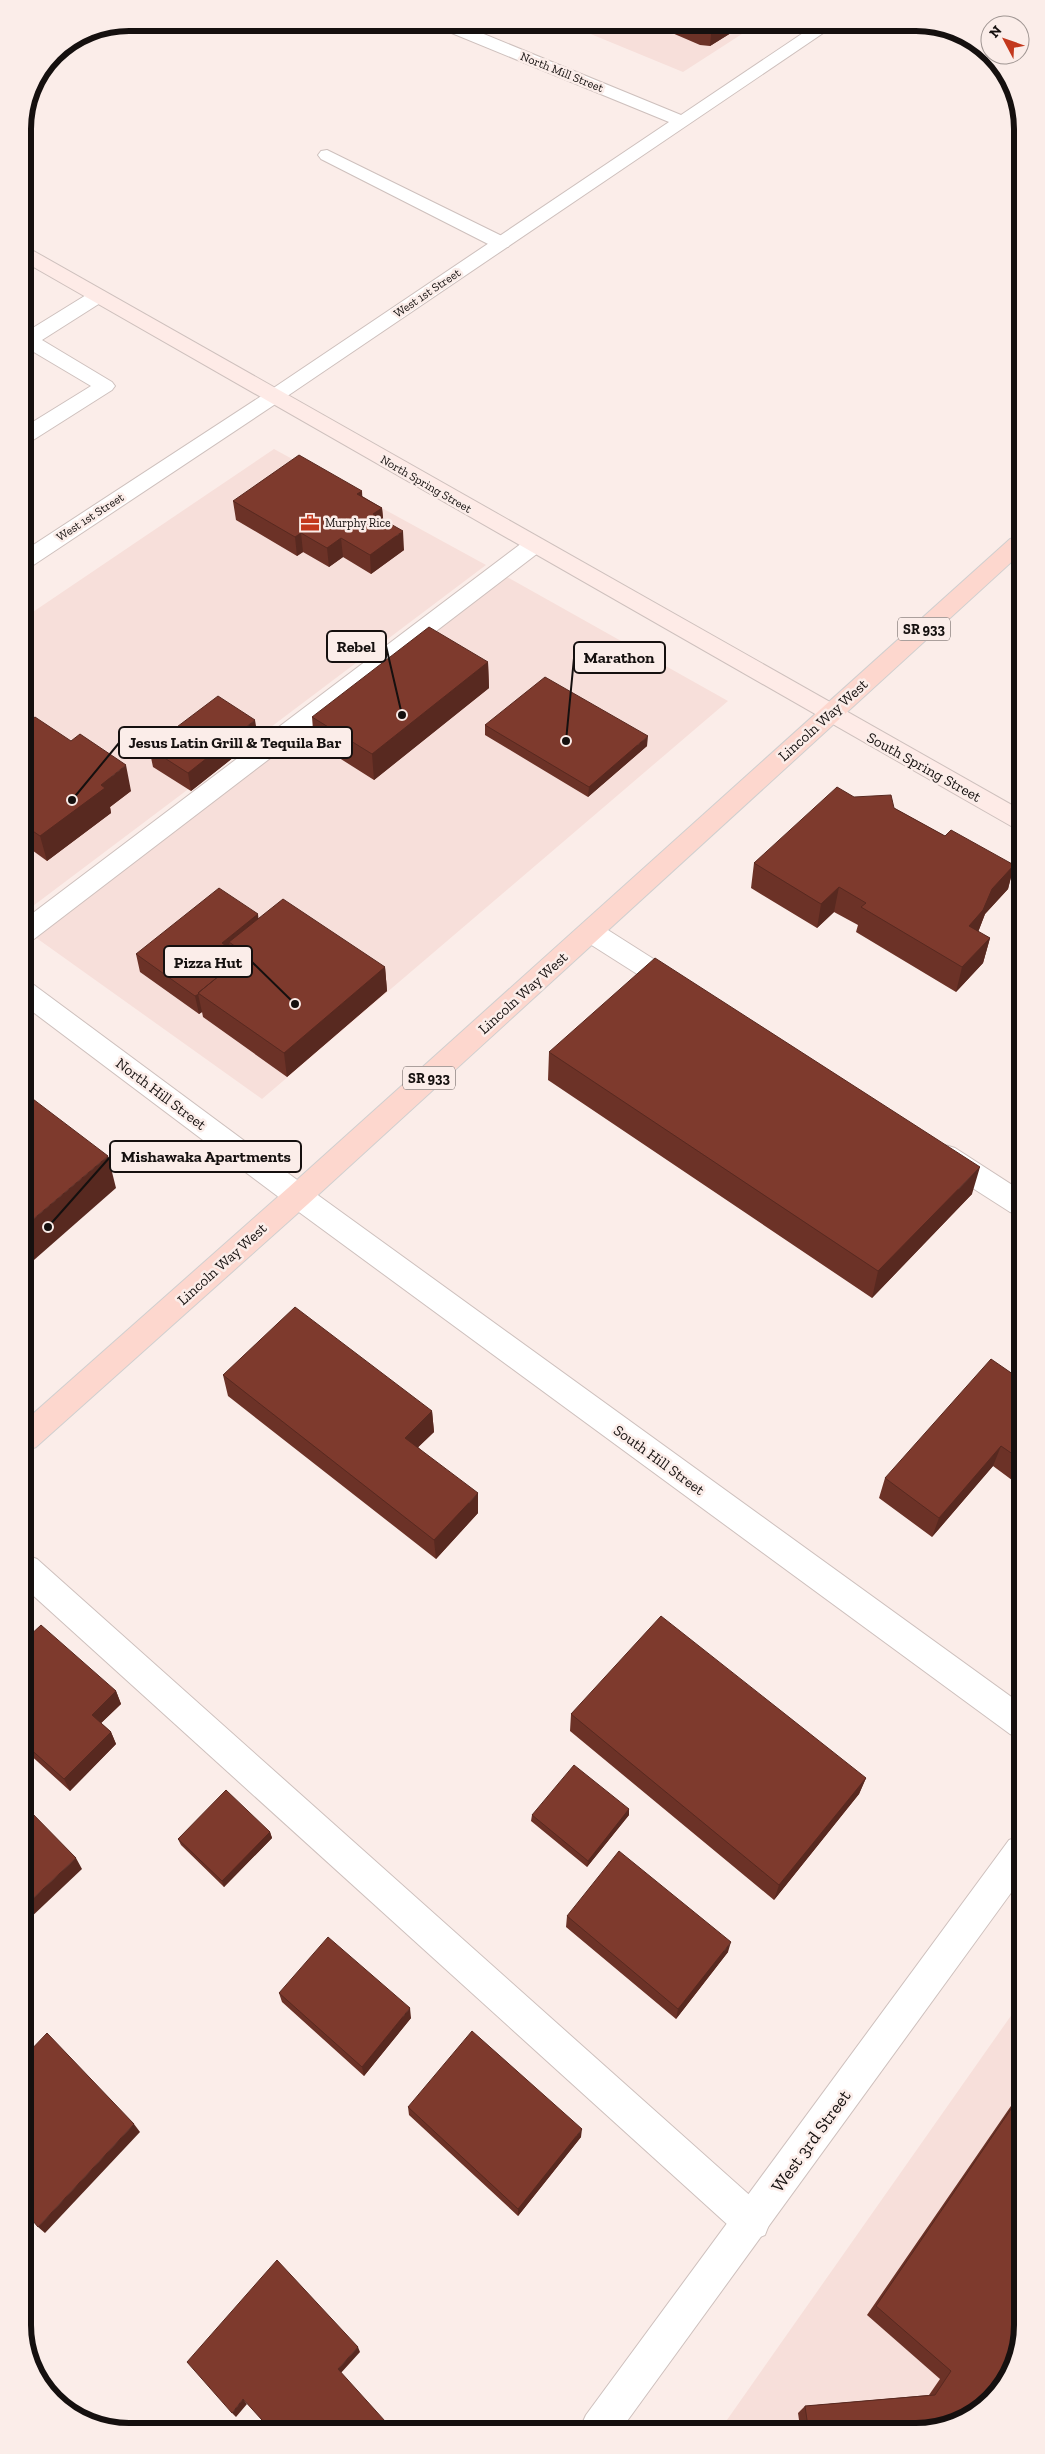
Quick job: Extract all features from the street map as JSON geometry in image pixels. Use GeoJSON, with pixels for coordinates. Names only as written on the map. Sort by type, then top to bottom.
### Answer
{"type":"FeatureCollection","features":[{"type":"Feature","properties":{"kind":"main road","name":"Lincoln Way West"},"geometry":{"type":"LineString","coordinates":[[31,1434],[298,1196],[1014,548]]}},
{"type":"Feature","properties":{"kind":"street","name":"North Mill Street"},"geometry":{"type":"LineString","coordinates":[[462,31],[681,121]]}},
{"type":"Feature","properties":{"kind":"street","name":"West 1st Street"},"geometry":{"type":"LineString","coordinates":[[31,556],[273,397],[817,31]]}},
{"type":"Feature","properties":{"kind":"street"},"geometry":{"type":"LineString","coordinates":[[328,155],[501,243]]}},
{"type":"Feature","properties":{"kind":"street","name":"North Spring Street"},"geometry":{"type":"LineString","coordinates":[[31,258],[829,714]]}},
{"type":"Feature","properties":{"kind":"street"},"geometry":{"type":"LineString","coordinates":[[31,338],[98,296]]}},
{"type":"Feature","properties":{"kind":"street"},"geometry":{"type":"LineString","coordinates":[[31,344],[105,386],[31,433]]}},
{"type":"Feature","properties":{"kind":"street"},"geometry":{"type":"LineString","coordinates":[[31,927],[534,545]]}},
{"type":"Feature","properties":{"kind":"street","name":"South Spring Street"},"geometry":{"type":"LineString","coordinates":[[829,714],[1014,817]]}},
{"type":"Feature","properties":{"kind":"street"},"geometry":{"type":"LineString","coordinates":[[590,932],[700,1001]]}},
{"type":"Feature","properties":{"kind":"street","name":"North Hill Street"},"geometry":{"type":"LineString","coordinates":[[31,996],[298,1196]]}},
{"type":"Feature","properties":{"kind":"street"},"geometry":{"type":"LineString","coordinates":[[927,1145],[1014,1200]]}},
{"type":"Feature","properties":{"kind":"street","name":"South Hill Street"},"geometry":{"type":"LineString","coordinates":[[298,1196],[1014,1718]]}},
{"type":"Feature","properties":{"kind":"street"},"geometry":{"type":"LineString","coordinates":[[31,1573],[752,2222]]}},
{"type":"Feature","properties":{"kind":"street","name":"West 3rd Street"},"geometry":{"type":"LineString","coordinates":[[603,2423],[752,2222],[1014,1862]]}},
{"type":"Feature","properties":{"kind":"shaded area"},"geometry":{"type":"Polygon","coordinates":[[[583,31],[747,31],[683,72],[583,31]]]}},
{"type":"Feature","properties":{"kind":"shaded area"},"geometry":{"type":"Polygon","coordinates":[[[274,449],[486,565],[31,907],[31,613],[274,449]]]}},
{"type":"Feature","properties":{"kind":"shaded area"},"geometry":{"type":"Polygon","coordinates":[[[507,577],[728,701],[262,1099],[35,937],[507,577]]]}},
{"type":"Feature","properties":{"kind":"shaded area"},"geometry":{"type":"Polygon","coordinates":[[[1014,2011],[1013,2338],[959,2413],[947,2418],[916,2423],[725,2423],[1014,2011]]]}},
{"type":"Feature","properties":{"kind":"building","name":"Murphy Rice"},"geometry":{"type":"Polygon","coordinates":[[[299,455],[362,491],[357,494],[382,508],[373,514],[403,531],[370,555],[341,538],[327,548],[301,533],[295,537],[233,501],[299,455]]]}},
{"type":"Feature","properties":{"kind":"building"},"geometry":{"type":"Polygon","coordinates":[[[429,627],[488,662],[372,754],[312,717],[429,627]]]}},
{"type":"Feature","properties":{"kind":"building"},"geometry":{"type":"Polygon","coordinates":[[[545,677],[648,736],[589,787],[485,725],[545,677]]]}},
{"type":"Feature","properties":{"kind":"building"},"geometry":{"type":"Polygon","coordinates":[[[218,696],[255,720],[188,773],[149,748],[218,696]]]}},
{"type":"Feature","properties":{"kind":"building"},"geometry":{"type":"Polygon","coordinates":[[[35,717],[71,741],[80,734],[126,765],[101,785],[105,788],[40,836],[31,830],[31,720],[35,717]]]}},
{"type":"Feature","properties":{"kind":"building"},"geometry":{"type":"Polygon","coordinates":[[[837,787],[854,797],[891,795],[894,808],[945,836],[951,830],[1014,865],[992,889],[983,910],[969,926],[990,938],[962,967],[861,907],[866,903],[839,887],[821,904],[754,863],[837,787]]]}},
{"type":"Feature","properties":{"kind":"building"},"geometry":{"type":"Polygon","coordinates":[[[219,888],[258,914],[222,943],[242,957],[195,996],[136,954],[219,888]]]}},
{"type":"Feature","properties":{"kind":"building"},"geometry":{"type":"Polygon","coordinates":[[[283,899],[385,967],[284,1053],[198,993],[246,954],[229,942],[283,899]]]}},
{"type":"Feature","properties":{"kind":"building"},"geometry":{"type":"Polygon","coordinates":[[[655,958],[980,1167],[878,1271],[549,1052],[655,958]]]}},
{"type":"Feature","properties":{"kind":"building"},"geometry":{"type":"Polygon","coordinates":[[[31,1098],[108,1156],[31,1221],[31,1098]]]}},
{"type":"Feature","properties":{"kind":"building"},"geometry":{"type":"Polygon","coordinates":[[[295,1307],[432,1411],[405,1438],[478,1493],[434,1540],[223,1375],[295,1307]]]}},
{"type":"Feature","properties":{"kind":"building"},"geometry":{"type":"Polygon","coordinates":[[[991,1359],[1014,1375],[1014,1455],[1001,1446],[939,1518],[885,1478],[991,1359]]]}},
{"type":"Feature","properties":{"kind":"building"},"geometry":{"type":"Polygon","coordinates":[[[661,1616],[866,1778],[779,1885],[571,1714],[661,1616]]]}},
{"type":"Feature","properties":{"kind":"building"},"geometry":{"type":"Polygon","coordinates":[[[41,1625],[116,1691],[92,1715],[111,1732],[64,1779],[31,1750],[31,1634],[41,1625]]]}},
{"type":"Feature","properties":{"kind":"building"},"geometry":{"type":"Polygon","coordinates":[[[574,1765],[629,1809],[588,1861],[532,1815],[574,1765]]]}},
{"type":"Feature","properties":{"kind":"building"},"geometry":{"type":"Polygon","coordinates":[[[226,1790],[270,1832],[222,1881],[178,1839],[226,1790]]]}},
{"type":"Feature","properties":{"kind":"building"},"geometry":{"type":"Polygon","coordinates":[[[31,1812],[76,1858],[31,1900],[31,1812]]]}},
{"type":"Feature","properties":{"kind":"building"},"geometry":{"type":"Polygon","coordinates":[[[619,1851],[731,1942],[678,2009],[567,1916],[619,1851]]]}},
{"type":"Feature","properties":{"kind":"building"},"geometry":{"type":"Polygon","coordinates":[[[328,1937],[410,2008],[362,2067],[279,1993],[328,1937]]]}},
{"type":"Feature","properties":{"kind":"building"},"geometry":{"type":"Polygon","coordinates":[[[472,2031],[582,2129],[518,2209],[408,2107],[472,2031]]]}},
{"type":"Feature","properties":{"kind":"building"},"geometry":{"type":"Polygon","coordinates":[[[47,2033],[134,2124],[38,2227],[31,2219],[31,2050],[47,2033]]]}},
{"type":"Feature","properties":{"kind":"building"},"geometry":{"type":"Polygon","coordinates":[[[1014,2105],[1014,2331],[1009,2356],[1001,2374],[980,2398],[959,2413],[947,2418],[916,2423],[807,2423],[805,2406],[935,2395],[951,2371],[876,2306],[1014,2105]]]}},
{"type":"Feature","properties":{"kind":"building"},"geometry":{"type":"Polygon","coordinates":[[[277,2260],[358,2347],[338,2369],[385,2421],[383,2423],[265,2423],[243,2399],[232,2413],[187,2362],[277,2260]]]}},
{"type":"Feature","properties":{"kind":"place","name":"Murphy Rice"},"geometry":{"type":"Point","coordinates":[310,523]}},
{"type":"Feature","properties":{"kind":"place","name":"Rebel"},"geometry":{"type":"Point","coordinates":[402,715]}},
{"type":"Feature","properties":{"kind":"place","name":"Marathon"},"geometry":{"type":"Point","coordinates":[566,741]}},
{"type":"Feature","properties":{"kind":"place","name":"Jesus Latin Grill & Tequila Bar"},"geometry":{"type":"Point","coordinates":[72,800]}},
{"type":"Feature","properties":{"kind":"place","name":"Pizza Hut"},"geometry":{"type":"Point","coordinates":[295,1004]}},
{"type":"Feature","properties":{"kind":"place","name":"Mishawaka Apartments"},"geometry":{"type":"Point","coordinates":[48,1227]}}]}
